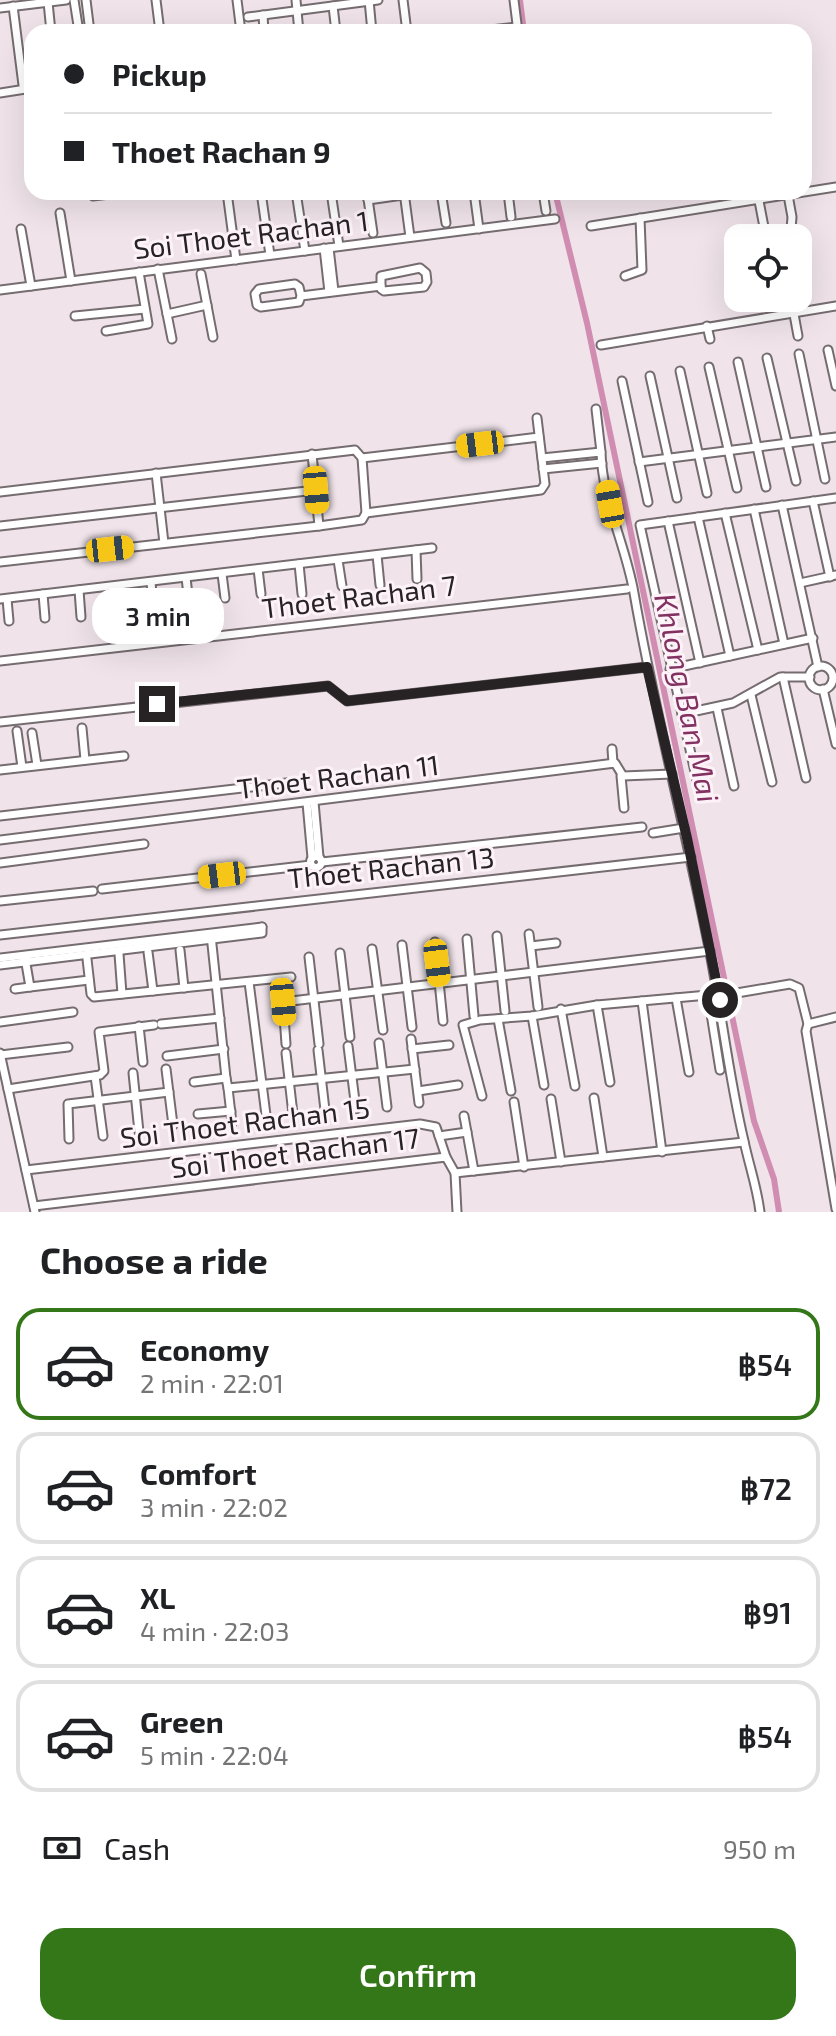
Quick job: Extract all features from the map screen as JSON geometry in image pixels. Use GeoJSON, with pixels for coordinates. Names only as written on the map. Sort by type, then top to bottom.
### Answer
{"type":"FeatureCollection","features":[{"type":"Feature","properties":{"kind":"street"},"geometry":{"type":"LineString","coordinates":[[0,8],[66,0]]}},
{"type":"Feature","properties":{"kind":"street"},"geometry":{"type":"LineString","coordinates":[[74,0],[78,24]]}},
{"type":"Feature","properties":{"kind":"street"},"geometry":{"type":"LineString","coordinates":[[86,0],[89,24]]}},
{"type":"Feature","properties":{"kind":"street"},"geometry":{"type":"LineString","coordinates":[[156,0],[159,24]]}},
{"type":"Feature","properties":{"kind":"street"},"geometry":{"type":"LineString","coordinates":[[237,0],[240,24]]}},
{"type":"Feature","properties":{"kind":"street"},"geometry":{"type":"LineString","coordinates":[[296,0],[298,24]]}},
{"type":"Feature","properties":{"kind":"street"},"geometry":{"type":"LineString","coordinates":[[248,17],[378,0]]}},
{"type":"Feature","properties":{"kind":"street"},"geometry":{"type":"LineString","coordinates":[[403,0],[406,24]]}},
{"type":"Feature","properties":{"kind":"street"},"geometry":{"type":"LineString","coordinates":[[514,0],[516,24]]}},
{"type":"Feature","properties":{"kind":"street"},"geometry":{"type":"LineString","coordinates":[[369,1],[371,24]]}},
{"type":"Feature","properties":{"kind":"street"},"geometry":{"type":"LineString","coordinates":[[48,2],[50,24]]}},
{"type":"Feature","properties":{"kind":"street"},"geometry":{"type":"LineString","coordinates":[[13,6],[23,85]]}},
{"type":"Feature","properties":{"kind":"street"},"geometry":{"type":"LineString","coordinates":[[333,6],[335,24]]}},
{"type":"Feature","properties":{"kind":"street"},"geometry":{"type":"LineString","coordinates":[[263,15],[264,24]]}},
{"type":"Feature","properties":{"kind":"street"},"geometry":{"type":"LineString","coordinates":[[0,93],[24,89]]}},
{"type":"Feature","properties":{"kind":"street"},"geometry":{"type":"LineString","coordinates":[[812,191],[836,187]]}},
{"type":"Feature","properties":{"kind":"street"},"geometry":{"type":"LineString","coordinates":[[228,200],[236,260]]}},
{"type":"Feature","properties":{"kind":"street"},"geometry":{"type":"LineString","coordinates":[[262,200],[270,255]]}},
{"type":"Feature","properties":{"kind":"street"},"geometry":{"type":"LineString","coordinates":[[297,200],[305,251]]}},
{"type":"Feature","properties":{"kind":"street"},"geometry":{"type":"LineString","coordinates":[[332,200],[339,246]]}},
{"type":"Feature","properties":{"kind":"street"},"geometry":{"type":"LineString","coordinates":[[368,200],[373,233]]}},
{"type":"Feature","properties":{"kind":"street"},"geometry":{"type":"LineString","coordinates":[[405,200],[410,237]]}},
{"type":"Feature","properties":{"kind":"street"},"geometry":{"type":"LineString","coordinates":[[442,200],[446,223]]}},
{"type":"Feature","properties":{"kind":"street"},"geometry":{"type":"LineString","coordinates":[[475,200],[479,229]]}},
{"type":"Feature","properties":{"kind":"street"},"geometry":{"type":"LineString","coordinates":[[509,200],[511,217]]}},
{"type":"Feature","properties":{"kind":"street"},"geometry":{"type":"LineString","coordinates":[[544,200],[546,211]]}},
{"type":"Feature","properties":{"kind":"street"},"geometry":{"type":"LineString","coordinates":[[591,226],[764,200]]}},
{"type":"Feature","properties":{"kind":"street"},"geometry":{"type":"LineString","coordinates":[[789,200],[791,224]]}},
{"type":"Feature","properties":{"kind":"street"},"geometry":{"type":"LineString","coordinates":[[759,201],[763,224]]}},
{"type":"Feature","properties":{"kind":"street"},"geometry":{"type":"LineString","coordinates":[[60,213],[71,281]]}},
{"type":"Feature","properties":{"kind":"street"},"geometry":{"type":"LineString","coordinates":[[625,276],[642,270],[640,218]]}},
{"type":"Feature","properties":{"kind":"street","name":"Soi Thoet Rachan 1"},"geometry":{"type":"LineString","coordinates":[[0,290],[555,219]]}},
{"type":"Feature","properties":{"kind":"street"},"geometry":{"type":"LineString","coordinates":[[21,229],[31,286]]}},
{"type":"Feature","properties":{"kind":"street"},"geometry":{"type":"LineString","coordinates":[[327,248],[331,291]]}},
{"type":"Feature","properties":{"kind":"street"},"geometry":{"type":"LineString","coordinates":[[420,268],[426,273],[424,287],[384,291],[381,286],[381,276],[385,274],[420,268]]}},
{"type":"Feature","properties":{"kind":"street"},"geometry":{"type":"LineString","coordinates":[[158,269],[172,339]]}},
{"type":"Feature","properties":{"kind":"street"},"geometry":{"type":"LineString","coordinates":[[106,331],[148,324],[139,272]]}},
{"type":"Feature","properties":{"kind":"street"},"geometry":{"type":"LineString","coordinates":[[201,274],[213,337]]}},
{"type":"Feature","properties":{"kind":"street"},"geometry":{"type":"LineString","coordinates":[[295,284],[301,296],[299,302],[261,307],[257,305],[255,294],[259,289],[295,284]]}},
{"type":"Feature","properties":{"kind":"street"},"geometry":{"type":"LineString","coordinates":[[301,296],[381,286]]}},
{"type":"Feature","properties":{"kind":"street"},"geometry":{"type":"LineString","coordinates":[[167,314],[207,305]]}},
{"type":"Feature","properties":{"kind":"street"},"geometry":{"type":"LineString","coordinates":[[812,309],[836,306]]}},
{"type":"Feature","properties":{"kind":"street"},"geometry":{"type":"LineString","coordinates":[[75,316],[145,309]]}},
{"type":"Feature","properties":{"kind":"street"},"geometry":{"type":"LineString","coordinates":[[601,345],[794,312],[798,336]]}},
{"type":"Feature","properties":{"kind":"street"},"geometry":{"type":"LineString","coordinates":[[707,326],[710,339]]}},
{"type":"Feature","properties":{"kind":"street"},"geometry":{"type":"LineString","coordinates":[[828,350],[835,381]]}},
{"type":"Feature","properties":{"kind":"street"},"geometry":{"type":"LineString","coordinates":[[799,354],[825,479]]}},
{"type":"Feature","properties":{"kind":"street"},"geometry":{"type":"LineString","coordinates":[[767,358],[796,481]]}},
{"type":"Feature","properties":{"kind":"street"},"geometry":{"type":"LineString","coordinates":[[738,362],[766,487]]}},
{"type":"Feature","properties":{"kind":"street"},"geometry":{"type":"LineString","coordinates":[[709,367],[737,488]]}},
{"type":"Feature","properties":{"kind":"street"},"geometry":{"type":"LineString","coordinates":[[680,371],[707,493]]}},
{"type":"Feature","properties":{"kind":"street"},"geometry":{"type":"LineString","coordinates":[[650,376],[677,498]]}},
{"type":"Feature","properties":{"kind":"street"},"geometry":{"type":"LineString","coordinates":[[622,381],[648,502]]}},
{"type":"Feature","properties":{"kind":"street"},"geometry":{"type":"LineString","coordinates":[[596,409],[610,504],[634,590],[647,667],[722,996],[744,1142],[760,1212]]}},
{"type":"Feature","properties":{"kind":"street"},"geometry":{"type":"LineString","coordinates":[[366,513],[541,490],[545,484],[537,418]]}},
{"type":"Feature","properties":{"kind":"street"},"geometry":{"type":"LineString","coordinates":[[362,458],[539,437]]}},
{"type":"Feature","properties":{"kind":"street"},"geometry":{"type":"LineString","coordinates":[[639,462],[836,437]]}},
{"type":"Feature","properties":{"kind":"street"},"geometry":{"type":"LineString","coordinates":[[0,492],[355,450],[362,458],[366,513],[362,520],[319,526],[0,562]]}},
{"type":"Feature","properties":{"kind":"street"},"geometry":{"type":"LineString","coordinates":[[542,458],[601,452]]}},
{"type":"Feature","properties":{"kind":"street"},"geometry":{"type":"LineString","coordinates":[[312,454],[319,526]]}},
{"type":"Feature","properties":{"kind":"street"},"geometry":{"type":"LineString","coordinates":[[543,469],[602,463]]}},
{"type":"Feature","properties":{"kind":"street"},"geometry":{"type":"LineString","coordinates":[[156,473],[164,543]]}},
{"type":"Feature","properties":{"kind":"street"},"geometry":{"type":"LineString","coordinates":[[0,526],[316,490]]}},
{"type":"Feature","properties":{"kind":"street"},"geometry":{"type":"LineString","coordinates":[[699,790],[640,528],[643,524],[836,498]]}},
{"type":"Feature","properties":{"kind":"street"},"geometry":{"type":"LineString","coordinates":[[800,583],[834,577],[813,501]]}},
{"type":"Feature","properties":{"kind":"street"},"geometry":{"type":"LineString","coordinates":[[782,505],[818,667],[810,677]]}},
{"type":"Feature","properties":{"kind":"street"},"geometry":{"type":"LineString","coordinates":[[754,509],[784,644]]}},
{"type":"Feature","properties":{"kind":"street"},"geometry":{"type":"LineString","coordinates":[[725,513],[758,650]]}},
{"type":"Feature","properties":{"kind":"street"},"geometry":{"type":"LineString","coordinates":[[698,517],[730,656]]}},
{"type":"Feature","properties":{"kind":"street"},"geometry":{"type":"LineString","coordinates":[[668,521],[700,663]]}},
{"type":"Feature","properties":{"kind":"street"},"geometry":{"type":"LineString","coordinates":[[9,621],[3,599],[432,548]]}},
{"type":"Feature","properties":{"kind":"street"},"geometry":{"type":"LineString","coordinates":[[416,550],[417,579]]}},
{"type":"Feature","properties":{"kind":"street"},"geometry":{"type":"LineString","coordinates":[[377,555],[380,585]]}},
{"type":"Feature","properties":{"kind":"street"},"geometry":{"type":"LineString","coordinates":[[338,560],[342,586]]}},
{"type":"Feature","properties":{"kind":"street"},"geometry":{"type":"LineString","coordinates":[[299,564],[302,594]]}},
{"type":"Feature","properties":{"kind":"street"},"geometry":{"type":"LineString","coordinates":[[258,569],[261,594]]}},
{"type":"Feature","properties":{"kind":"street"},"geometry":{"type":"LineString","coordinates":[[222,574],[225,598]]}},
{"type":"Feature","properties":{"kind":"street"},"geometry":{"type":"LineString","coordinates":[[186,578],[189,603]]}},
{"type":"Feature","properties":{"kind":"street"},"geometry":{"type":"LineString","coordinates":[[151,582],[153,606]]}},
{"type":"Feature","properties":{"kind":"street"},"geometry":{"type":"LineString","coordinates":[[115,586],[118,611]]}},
{"type":"Feature","properties":{"kind":"street","name":"Thoet Rachan 7"},"geometry":{"type":"LineString","coordinates":[[0,661],[627,589]]}},
{"type":"Feature","properties":{"kind":"street"},"geometry":{"type":"LineString","coordinates":[[79,590],[81,617]]}},
{"type":"Feature","properties":{"kind":"street"},"geometry":{"type":"LineString","coordinates":[[43,594],[45,618]]}},
{"type":"Feature","properties":{"kind":"street"},"geometry":{"type":"LineString","coordinates":[[670,669],[813,638]]}},
{"type":"Feature","properties":{"kind":"street"},"geometry":{"type":"LineString","coordinates":[[0,722],[328,686],[347,701],[647,667]]}},
{"type":"Feature","properties":{"kind":"street"},"geometry":{"type":"LineString","coordinates":[[810,677],[813,686],[823,689],[829,686],[834,676],[824,667],[818,667]]}},
{"type":"Feature","properties":{"kind":"street"},"geometry":{"type":"LineString","coordinates":[[682,714],[717,708],[751,695],[783,677],[810,677]]}},
{"type":"Feature","properties":{"kind":"street"},"geometry":{"type":"LineString","coordinates":[[783,677],[806,778]]}},
{"type":"Feature","properties":{"kind":"street"},"geometry":{"type":"LineString","coordinates":[[823,689],[836,744]]}},
{"type":"Feature","properties":{"kind":"street"},"geometry":{"type":"LineString","coordinates":[[751,695],[772,782]]}},
{"type":"Feature","properties":{"kind":"street"},"geometry":{"type":"LineString","coordinates":[[717,708],[734,786]]}},
{"type":"Feature","properties":{"kind":"street"},"geometry":{"type":"LineString","coordinates":[[82,728],[85,760]]}},
{"type":"Feature","properties":{"kind":"street"},"geometry":{"type":"LineString","coordinates":[[17,731],[22,767]]}},
{"type":"Feature","properties":{"kind":"street"},"geometry":{"type":"LineString","coordinates":[[32,733],[37,765]]}},
{"type":"Feature","properties":{"kind":"street"},"geometry":{"type":"LineString","coordinates":[[612,749],[613,763],[618,765],[621,776],[624,808]]}},
{"type":"Feature","properties":{"kind":"street"},"geometry":{"type":"LineString","coordinates":[[0,770],[124,756]]}},
{"type":"Feature","properties":{"kind":"street","name":"Thoet Rachan 11"},"geometry":{"type":"LineString","coordinates":[[0,840],[613,763]]}},
{"type":"Feature","properties":{"kind":"street"},"geometry":{"type":"LineString","coordinates":[[621,776],[672,774]]}},
{"type":"Feature","properties":{"kind":"street"},"geometry":{"type":"LineString","coordinates":[[0,816],[295,782]]}},
{"type":"Feature","properties":{"kind":"street"},"geometry":{"type":"LineString","coordinates":[[311,802],[316,861]]}},
{"type":"Feature","properties":{"kind":"street"},"geometry":{"type":"LineString","coordinates":[[102,889],[316,861],[642,827]]}},
{"type":"Feature","properties":{"kind":"street"},"geometry":{"type":"LineString","coordinates":[[653,833],[684,828]]}},
{"type":"Feature","properties":{"kind":"street"},"geometry":{"type":"LineString","coordinates":[[0,863],[144,844]]}},
{"type":"Feature","properties":{"kind":"street","name":"Thoet Rachan 13"},"geometry":{"type":"LineString","coordinates":[[0,935],[691,857]]}},
{"type":"Feature","properties":{"kind":"street"},"geometry":{"type":"LineString","coordinates":[[0,901],[93,891]]}},
{"type":"Feature","properties":{"kind":"street"},"geometry":{"type":"LineString","coordinates":[[0,958],[25,958],[262,928],[262,933],[211,936]]}},
{"type":"Feature","properties":{"kind":"street"},"geometry":{"type":"LineString","coordinates":[[529,934],[538,1007]]}},
{"type":"Feature","properties":{"kind":"street"},"geometry":{"type":"LineString","coordinates":[[211,936],[232,1123]]}},
{"type":"Feature","properties":{"kind":"street"},"geometry":{"type":"LineString","coordinates":[[497,936],[505,1011]]}},
{"type":"Feature","properties":{"kind":"street"},"geometry":{"type":"LineString","coordinates":[[467,939],[474,1016]]}},
{"type":"Feature","properties":{"kind":"street"},"geometry":{"type":"LineString","coordinates":[[435,942],[443,1021]]}},
{"type":"Feature","properties":{"kind":"street"},"geometry":{"type":"LineString","coordinates":[[531,946],[556,943]]}},
{"type":"Feature","properties":{"kind":"street"},"geometry":{"type":"LineString","coordinates":[[402,945],[412,1027]]}},
{"type":"Feature","properties":{"kind":"street"},"geometry":{"type":"LineString","coordinates":[[372,949],[383,1030]]}},
{"type":"Feature","properties":{"kind":"street"},"geometry":{"type":"LineString","coordinates":[[180,950],[184,988]]}},
{"type":"Feature","properties":{"kind":"street"},"geometry":{"type":"LineString","coordinates":[[286,1044],[283,1002],[710,951]]}},
{"type":"Feature","properties":{"kind":"street"},"geometry":{"type":"LineString","coordinates":[[148,952],[153,991]]}},
{"type":"Feature","properties":{"kind":"street"},"geometry":{"type":"LineString","coordinates":[[340,953],[356,1109]]}},
{"type":"Feature","properties":{"kind":"street"},"geometry":{"type":"LineString","coordinates":[[119,954],[122,994]]}},
{"type":"Feature","properties":{"kind":"street"},"geometry":{"type":"LineString","coordinates":[[309,957],[325,1110]]}},
{"type":"Feature","properties":{"kind":"street"},"geometry":{"type":"LineString","coordinates":[[0,965],[25,958]]}},
{"type":"Feature","properties":{"kind":"street"},"geometry":{"type":"LineString","coordinates":[[25,958],[30,987]]}},
{"type":"Feature","properties":{"kind":"street"},"geometry":{"type":"LineString","coordinates":[[87,959],[94,997],[291,977]]}},
{"type":"Feature","properties":{"kind":"street"},"geometry":{"type":"LineString","coordinates":[[15,989],[89,980]]}},
{"type":"Feature","properties":{"kind":"street"},"geometry":{"type":"LineString","coordinates":[[249,982],[266,1115]]}},
{"type":"Feature","properties":{"kind":"street"},"geometry":{"type":"LineString","coordinates":[[722,996],[795,984],[799,988],[808,1024],[806,1031],[836,1209]]}},
{"type":"Feature","properties":{"kind":"street"},"geometry":{"type":"LineString","coordinates":[[482,1096],[463,1025],[597,1005],[708,995],[720,1070]]}},
{"type":"Feature","properties":{"kind":"street"},"geometry":{"type":"LineString","coordinates":[[676,998],[689,1072]]}},
{"type":"Feature","properties":{"kind":"street"},"geometry":{"type":"LineString","coordinates":[[642,1001],[662,1152]]}},
{"type":"Feature","properties":{"kind":"street"},"geometry":{"type":"LineString","coordinates":[[597,1005],[610,1082]]}},
{"type":"Feature","properties":{"kind":"street"},"geometry":{"type":"LineString","coordinates":[[561,1009],[575,1086]]}},
{"type":"Feature","properties":{"kind":"street"},"geometry":{"type":"LineString","coordinates":[[0,1022],[73,1012]]}},
{"type":"Feature","properties":{"kind":"street"},"geometry":{"type":"LineString","coordinates":[[532,1016],[544,1085]]}},
{"type":"Feature","properties":{"kind":"street"},"geometry":{"type":"LineString","coordinates":[[808,1024],[836,1017]]}},
{"type":"Feature","properties":{"kind":"street"},"geometry":{"type":"LineString","coordinates":[[8,1089],[100,1075],[104,1071],[99,1032],[220,1018]]}},
{"type":"Feature","properties":{"kind":"street"},"geometry":{"type":"LineString","coordinates":[[498,1019],[511,1091]]}},
{"type":"Feature","properties":{"kind":"street"},"geometry":{"type":"LineString","coordinates":[[139,1026],[143,1062]]}},
{"type":"Feature","properties":{"kind":"street"},"geometry":{"type":"LineString","coordinates":[[411,1039],[419,1103]]}},
{"type":"Feature","properties":{"kind":"street"},"geometry":{"type":"LineString","coordinates":[[379,1043],[387,1107]]}},
{"type":"Feature","properties":{"kind":"street"},"geometry":{"type":"LineString","coordinates":[[412,1049],[449,1045]]}},
{"type":"Feature","properties":{"kind":"street"},"geometry":{"type":"LineString","coordinates":[[34,1209],[0,1054],[68,1047]]}},
{"type":"Feature","properties":{"kind":"street"},"geometry":{"type":"LineString","coordinates":[[167,1056],[224,1049]]}},
{"type":"Feature","properties":{"kind":"street"},"geometry":{"type":"LineString","coordinates":[[286,1053],[293,1114]]}},
{"type":"Feature","properties":{"kind":"street"},"geometry":{"type":"LineString","coordinates":[[166,1069],[173,1125]]}},
{"type":"Feature","properties":{"kind":"street"},"geometry":{"type":"LineString","coordinates":[[228,1088],[415,1069]]}},
{"type":"Feature","properties":{"kind":"street"},"geometry":{"type":"LineString","coordinates":[[133,1073],[139,1132]]}},
{"type":"Feature","properties":{"kind":"street"},"geometry":{"type":"LineString","coordinates":[[95,1076],[103,1136]]}},
{"type":"Feature","properties":{"kind":"street"},"geometry":{"type":"LineString","coordinates":[[194,1082],[226,1078]]}},
{"type":"Feature","properties":{"kind":"street"},"geometry":{"type":"LineString","coordinates":[[418,1091],[458,1085]]}},
{"type":"Feature","properties":{"kind":"street"},"geometry":{"type":"LineString","coordinates":[[69,1139],[68,1104],[169,1092]]}},
{"type":"Feature","properties":{"kind":"street"},"geometry":{"type":"LineString","coordinates":[[594,1098],[603,1157]]}},
{"type":"Feature","properties":{"kind":"street"},"geometry":{"type":"LineString","coordinates":[[551,1099],[561,1162]]}},
{"type":"Feature","properties":{"kind":"street"},"geometry":{"type":"LineString","coordinates":[[514,1102],[524,1167]]}},
{"type":"Feature","properties":{"kind":"street"},"geometry":{"type":"LineString","coordinates":[[198,1114],[231,1111]]}},
{"type":"Feature","properties":{"kind":"street"},"geometry":{"type":"LineString","coordinates":[[464,1116],[474,1171]]}},
{"type":"Feature","properties":{"kind":"street","name":"Soi Thoet Rachan 15"},"geometry":{"type":"LineString","coordinates":[[26,1170],[420,1124],[436,1127],[439,1136]]}},
{"type":"Feature","properties":{"kind":"street"},"geometry":{"type":"LineString","coordinates":[[446,1157],[439,1136],[467,1132]]}},
{"type":"Feature","properties":{"kind":"street","name":"Soi Thoet Rachan 17"},"geometry":{"type":"LineString","coordinates":[[34,1209],[446,1157],[455,1173],[744,1142]]}},
{"type":"Feature","properties":{"kind":"street"},"geometry":{"type":"LineString","coordinates":[[455,1173],[457,1212]]}},
{"type":"Feature","properties":{"kind":"waterway","name":"Khlong Ban Mai"},"geometry":{"type":"LineString","coordinates":[[520,0],[523,24]]}},
{"type":"Feature","properties":{"kind":"waterway","name":"Khlong Ban Mai"},"geometry":{"type":"LineString","coordinates":[[557,200],[587,323],[754,1121],[774,1179],[779,1212]]}},
{"type":"Feature","properties":{"kind":"route"},"geometry":{"type":"LineString","coordinates":[[157,704],[328,686],[347,701],[647,667],[687,838],[720,1000]]}}]}
